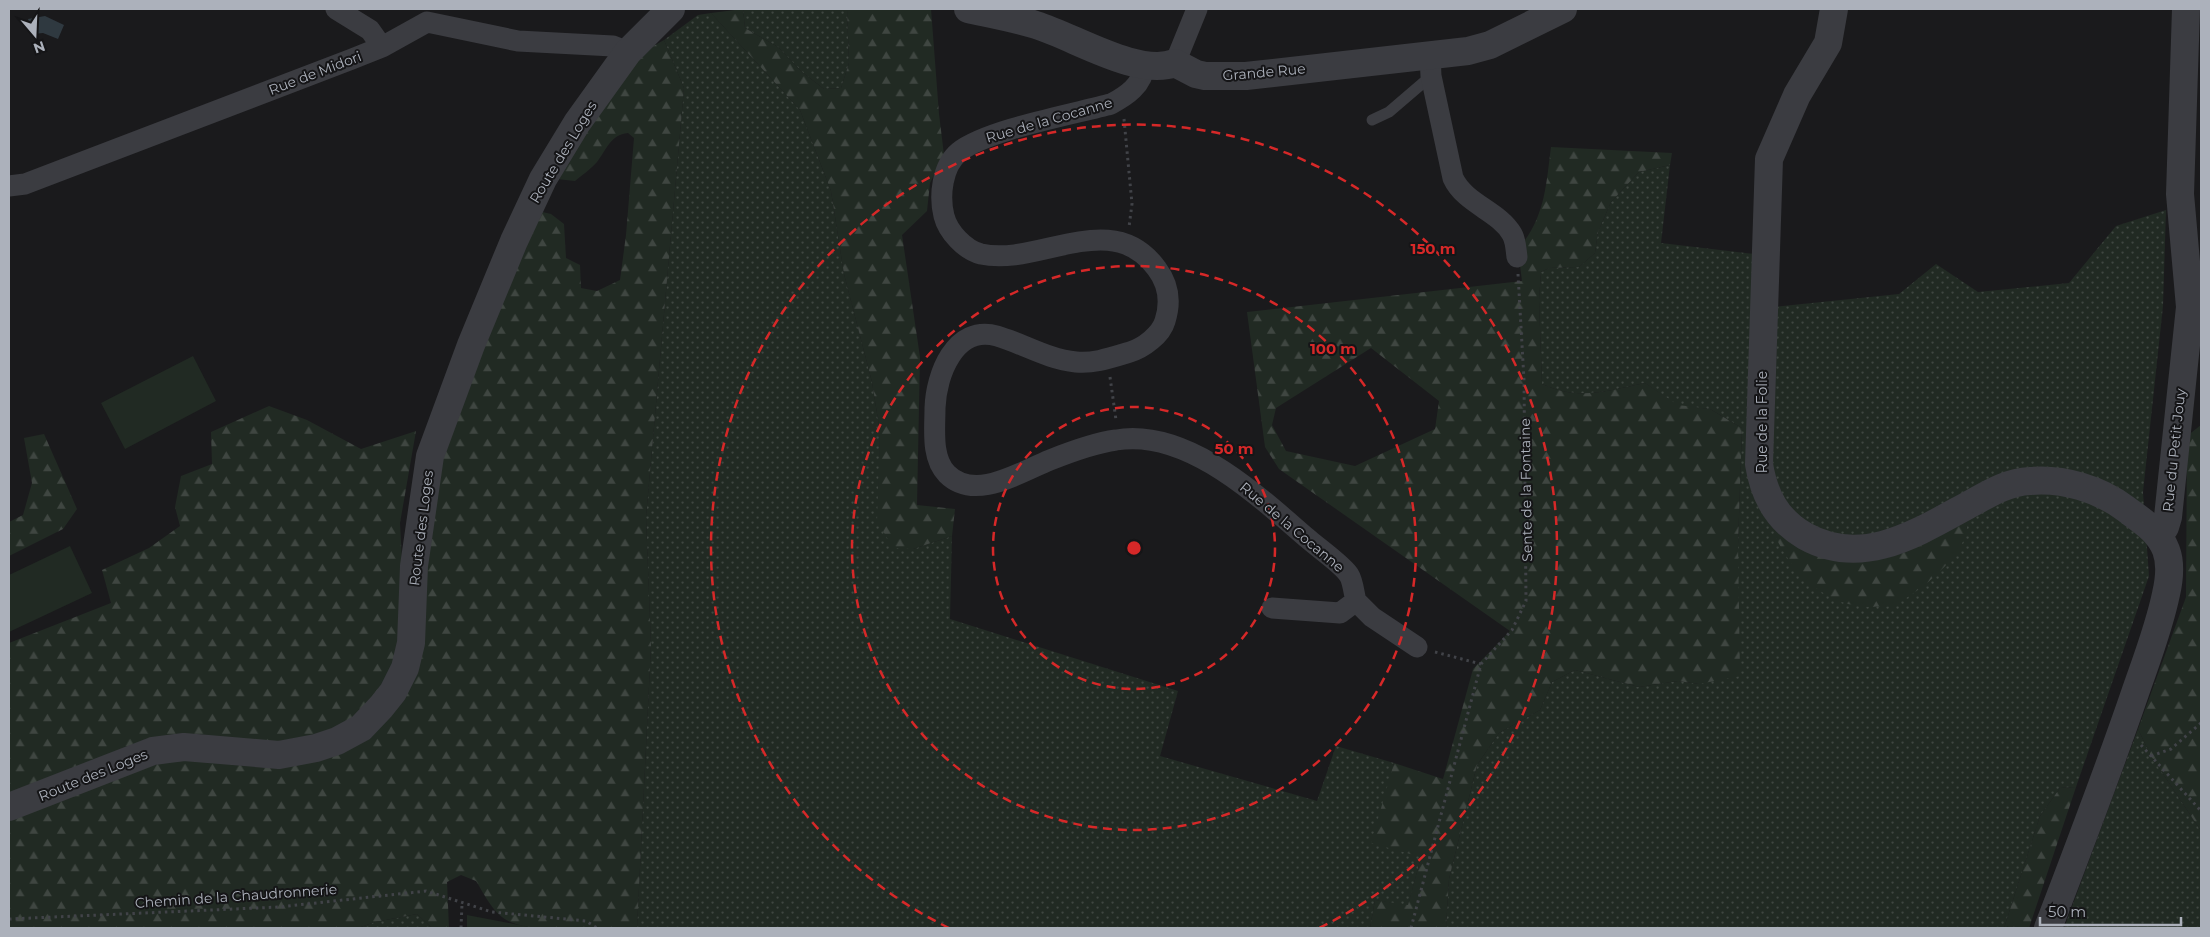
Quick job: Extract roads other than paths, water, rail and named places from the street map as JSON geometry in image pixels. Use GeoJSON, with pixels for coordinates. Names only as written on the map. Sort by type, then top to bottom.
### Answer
{"type":"FeatureCollection","features":[{"type":"Feature","properties":{"kind":"street"},"geometry":{"type":"LineString","coordinates":[[336,9],[370,30],[382,47]]}},
{"type":"Feature","properties":{"kind":"street","name":"Route des Loges"},"geometry":{"type":"LineString","coordinates":[[9,807],[153,750],[184,747],[278,755],[316,748],[337,741],[361,728],[393,692],[405,668],[411,643],[414,566],[430,456],[514,241],[543,179],[577,123],[628,52],[671,9]]}},
{"type":"Feature","properties":{"kind":"street"},"geometry":{"type":"LineString","coordinates":[[968,9],[1036,25],[1144,66],[1164,67],[1176,62],[1197,9]]}},
{"type":"Feature","properties":{"kind":"street","name":"Grande Rue"},"geometry":{"type":"LineString","coordinates":[[1176,62],[1196,74],[1205,76],[1246,76],[1430,66],[1490,44],[1564,9]]}},
{"type":"Feature","properties":{"kind":"street","name":"Rue du Petit Jouy"},"geometry":{"type":"LineString","coordinates":[[2159,535],[2168,517],[2190,307],[2180,194],[2186,9]]}},
{"type":"Feature","properties":{"kind":"street","name":"Rue de la Folie"},"geometry":{"type":"LineString","coordinates":[[1831,13],[1828,43],[1797,95],[1770,159],[1759,464],[1762,484],[1770,504],[1782,519],[1798,532],[1819,544],[1840,549],[1866,549],[1894,543],[1918,532],[1999,488],[2029,480],[2060,482],[2090,489],[2116,502],[2159,535]]}},
{"type":"Feature","properties":{"kind":"street","name":"Rue de Midori"},"geometry":{"type":"LineString","coordinates":[[9,186],[25,184],[382,47],[434,16],[518,41],[614,46],[628,52]]}},
{"type":"Feature","properties":{"kind":"street","name":"Rue de la Cocanne"},"geometry":{"type":"LineString","coordinates":[[1144,66],[1138,85],[1111,104],[993,135],[957,153],[941,188],[944,217],[948,226],[960,242],[979,254],[1005,256],[1090,240],[1109,241],[1139,250],[1153,262],[1163,276],[1169,296],[1164,327],[1139,349],[1108,359],[1080,363],[1052,358],[995,335],[970,336],[951,352],[938,379],[935,404],[935,449],[939,465],[948,476],[961,484],[979,486],[992,484],[1051,460],[1118,439],[1151,440],[1176,446],[1215,466],[1254,493],[1350,575],[1356,602]]}},
{"type":"Feature","properties":{"kind":"street"},"geometry":{"type":"LineString","coordinates":[[1430,66],[1459,190],[1510,231],[1515,243],[1517,257]]}},
{"type":"Feature","properties":{"kind":"street"},"geometry":{"type":"LineString","coordinates":[[2048,928],[2124,725],[2166,594],[2169,562],[2159,535]]}},
{"type":"Feature","properties":{"kind":"street"},"geometry":{"type":"LineString","coordinates":[[1272,608],[1340,613],[1356,602],[1372,617],[1417,647]]}},
{"type":"Feature","properties":{"kind":"lane"},"geometry":{"type":"LineString","coordinates":[[1372,120],[1389,112],[1430,66]]}}]}
